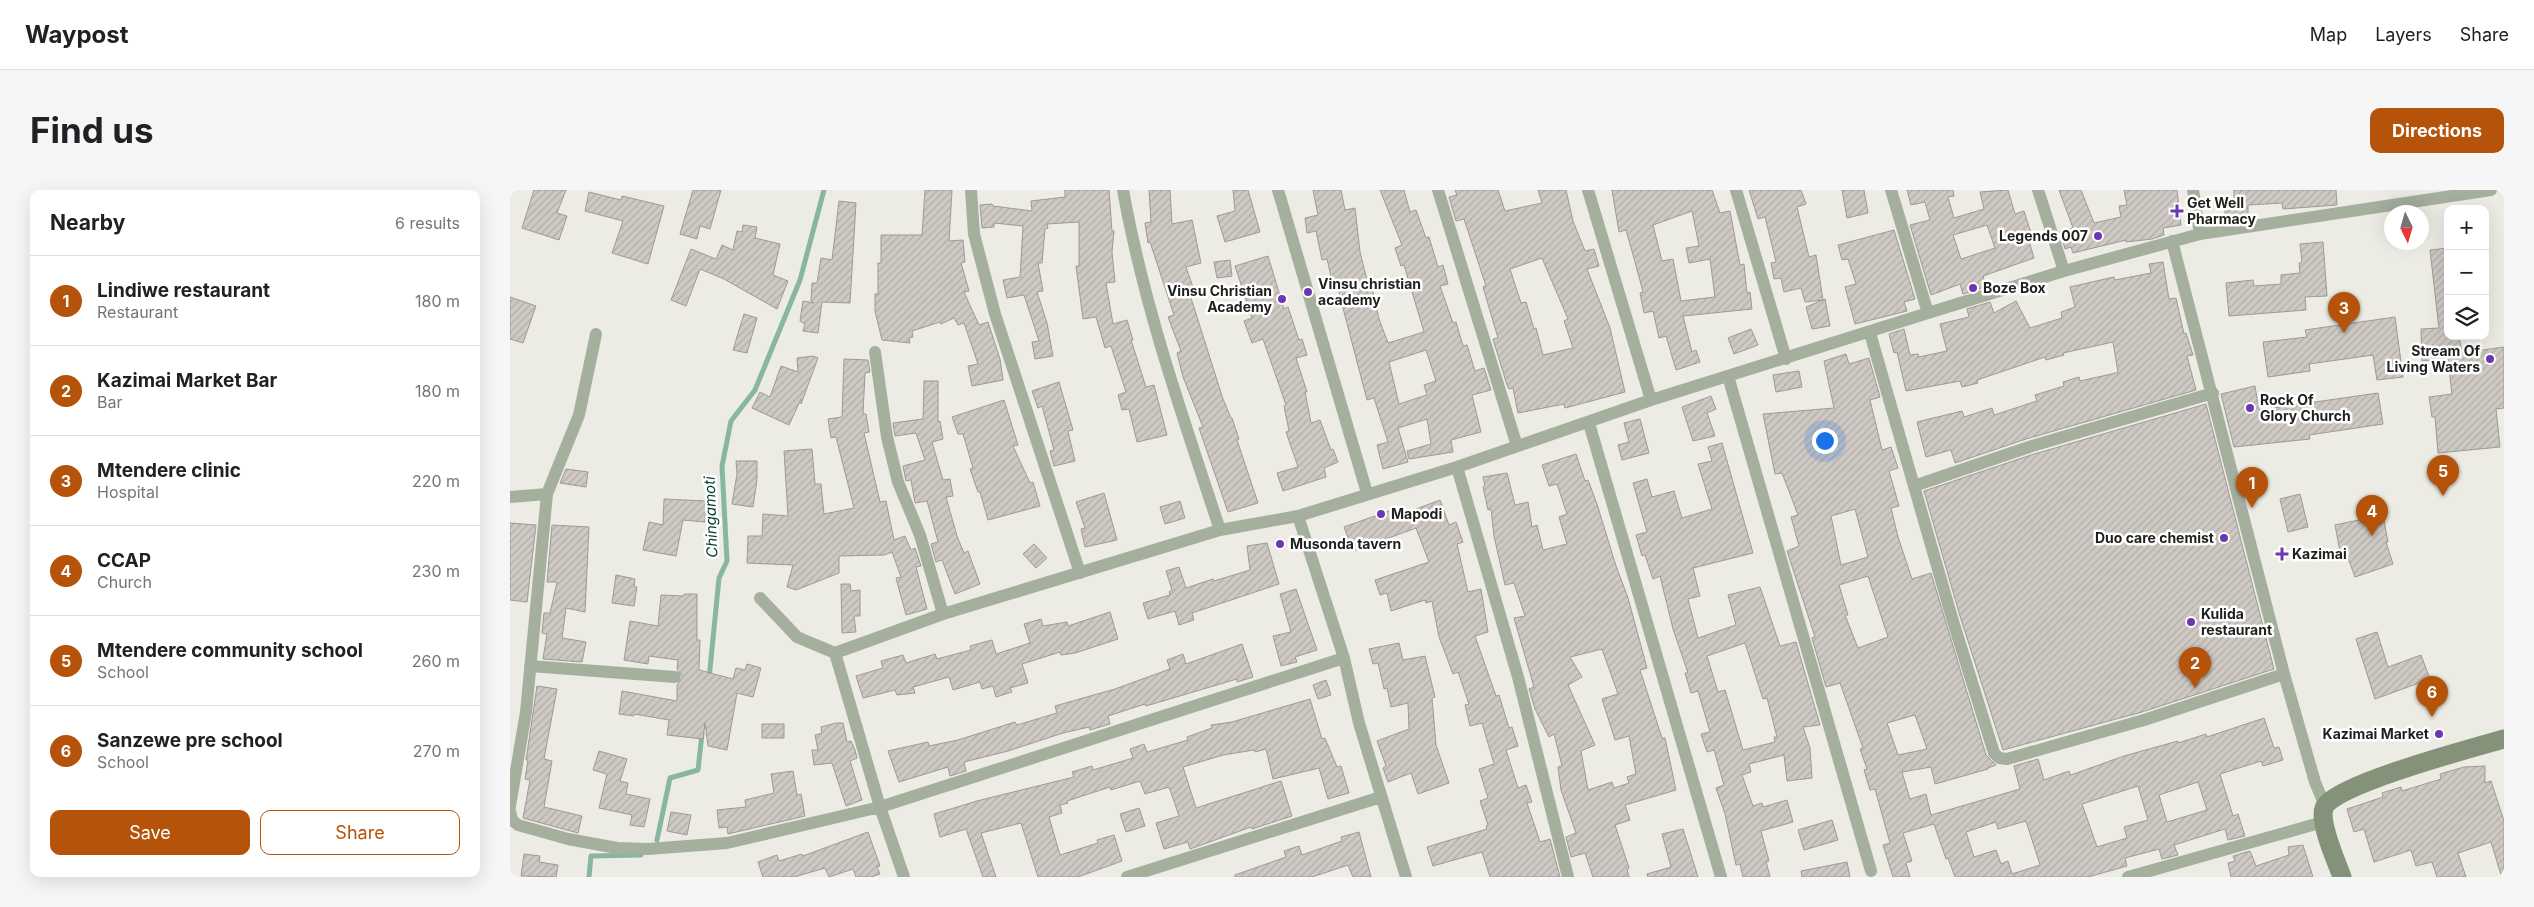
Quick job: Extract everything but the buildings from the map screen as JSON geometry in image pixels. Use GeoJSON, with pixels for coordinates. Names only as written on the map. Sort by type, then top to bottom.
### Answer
{"type":"FeatureCollection","features":[{"type":"Feature","properties":{"kind":"main road"},"geometry":{"type":"LineString","coordinates":[[2342,877],[2324,814],[2335,796],[2356,785],[2504,739]]}},
{"type":"Feature","properties":{"kind":"street"},"geometry":{"type":"LineString","coordinates":[[971,190],[974,234],[995,314],[1080,573]]}},
{"type":"Feature","properties":{"kind":"street"},"geometry":{"type":"LineString","coordinates":[[1123,190],[1132,243],[1154,329],[1220,530]]}},
{"type":"Feature","properties":{"kind":"street"},"geometry":{"type":"LineString","coordinates":[[1278,190],[1367,493]]}},
{"type":"Feature","properties":{"kind":"street"},"geometry":{"type":"LineString","coordinates":[[1438,190],[1516,446]]}},
{"type":"Feature","properties":{"kind":"street"},"geometry":{"type":"LineString","coordinates":[[1588,190],[1651,400]]}},
{"type":"Feature","properties":{"kind":"street"},"geometry":{"type":"LineString","coordinates":[[1736,190],[1786,359]]}},
{"type":"Feature","properties":{"kind":"street"},"geometry":{"type":"LineString","coordinates":[[1891,190],[1928,313]]}},
{"type":"Feature","properties":{"kind":"street"},"geometry":{"type":"LineString","coordinates":[[2038,190],[2064,271]]}},
{"type":"Feature","properties":{"kind":"street"},"geometry":{"type":"LineString","coordinates":[[2193,190],[2200,234]]}},
{"type":"Feature","properties":{"kind":"street"},"geometry":{"type":"LineString","coordinates":[[760,598],[797,637],[836,654],[943,614],[1220,530],[1298,516],[1367,493],[1457,467],[1590,423],[1651,400],[2064,271],[2200,234],[2491,190]]}},
{"type":"Feature","properties":{"kind":"street"},"geometry":{"type":"LineString","coordinates":[[2128,877],[2324,814],[2284,674],[2213,393],[2172,241]]}},
{"type":"Feature","properties":{"kind":"street"},"geometry":{"type":"LineString","coordinates":[[1870,333],[1954,627],[1994,753],[1999,758],[2007,759],[2144,720],[2284,674]]}},
{"type":"Feature","properties":{"kind":"street"},"geometry":{"type":"LineString","coordinates":[[510,806],[526,712],[547,494],[579,414],[596,334]]}},
{"type":"Feature","properties":{"kind":"street"},"geometry":{"type":"LineString","coordinates":[[875,352],[887,437],[898,482],[920,534],[943,614]]}},
{"type":"Feature","properties":{"kind":"street"},"geometry":{"type":"LineString","coordinates":[[1728,376],[1871,871]]}},
{"type":"Feature","properties":{"kind":"street"},"geometry":{"type":"LineString","coordinates":[[1914,486],[2029,447],[2213,393]]}},
{"type":"Feature","properties":{"kind":"street"},"geometry":{"type":"LineString","coordinates":[[1590,423],[1721,877]]}},
{"type":"Feature","properties":{"kind":"street"},"geometry":{"type":"LineString","coordinates":[[1457,467],[1518,677],[1568,877]]}},
{"type":"Feature","properties":{"kind":"street"},"geometry":{"type":"LineString","coordinates":[[510,497],[547,494]]}},
{"type":"Feature","properties":{"kind":"street"},"geometry":{"type":"LineString","coordinates":[[1298,516],[1344,658],[1359,723],[1406,877]]}},
{"type":"Feature","properties":{"kind":"street"},"geometry":{"type":"LineString","coordinates":[[836,654],[841,678],[880,807],[904,877]]}},
{"type":"Feature","properties":{"kind":"street"},"geometry":{"type":"LineString","coordinates":[[510,811],[512,820],[518,826],[546,834],[617,848],[648,849],[727,843],[880,807],[1344,658]]}},
{"type":"Feature","properties":{"kind":"street"},"geometry":{"type":"LineString","coordinates":[[530,666],[675,678]]}},
{"type":"Feature","properties":{"kind":"street"},"geometry":{"type":"LineString","coordinates":[[1127,877],[1381,797]]}},
{"type":"Feature","properties":{"kind":"waterway","name":"Chingamoti"},"geometry":{"type":"LineString","coordinates":[[709,679],[719,578],[727,561],[722,466],[731,421],[755,390],[800,280],[824,190]]}},
{"type":"Feature","properties":{"kind":"waterway","name":"Chingamoti"},"geometry":{"type":"LineString","coordinates":[[657,840],[670,778],[698,770],[702,734]]}},
{"type":"Feature","properties":{"kind":"waterway","name":"Chingamoti"},"geometry":{"type":"LineString","coordinates":[[589,877],[591,856],[641,855]]}},
{"type":"Feature","properties":{"kind":"place","name":"Get Well Pharmacy"},"geometry":{"type":"Point","coordinates":[2177,211]}},
{"type":"Feature","properties":{"kind":"place","name":"Legends 007"},"geometry":{"type":"Point","coordinates":[2098,236]}},
{"type":"Feature","properties":{"kind":"place","name":"Boze Box"},"geometry":{"type":"Point","coordinates":[1973,288]}},
{"type":"Feature","properties":{"kind":"place","name":"Vinsu christian academy"},"geometry":{"type":"Point","coordinates":[1308,292]}},
{"type":"Feature","properties":{"kind":"place","name":"Vinsu Christian Academy"},"geometry":{"type":"Point","coordinates":[1282,299]}},
{"type":"Feature","properties":{"kind":"place","name":"Mtendere clinic"},"geometry":{"type":"Point","coordinates":[2344,333]}},
{"type":"Feature","properties":{"kind":"place","name":"Stream Of Living Waters"},"geometry":{"type":"Point","coordinates":[2490,359]}},
{"type":"Feature","properties":{"kind":"place","name":"Rock Of Glory Church"},"geometry":{"type":"Point","coordinates":[2250,408]}},
{"type":"Feature","properties":{"kind":"place","name":"Mtendere community school"},"geometry":{"type":"Point","coordinates":[2443,496]}},
{"type":"Feature","properties":{"kind":"place","name":"Lindiwe restaurant"},"geometry":{"type":"Point","coordinates":[2252,508]}},
{"type":"Feature","properties":{"kind":"place","name":"Mapodi"},"geometry":{"type":"Point","coordinates":[1381,514]}},
{"type":"Feature","properties":{"kind":"place","name":"CCAP"},"geometry":{"type":"Point","coordinates":[2372,536]}},
{"type":"Feature","properties":{"kind":"place","name":"Duo care chemist"},"geometry":{"type":"Point","coordinates":[2224,538]}},
{"type":"Feature","properties":{"kind":"place","name":"Musonda tavern"},"geometry":{"type":"Point","coordinates":[1280,544]}},
{"type":"Feature","properties":{"kind":"place","name":"Kazimai"},"geometry":{"type":"Point","coordinates":[2282,554]}},
{"type":"Feature","properties":{"kind":"place","name":"Kulida restaurant"},"geometry":{"type":"Point","coordinates":[2191,622]}},
{"type":"Feature","properties":{"kind":"place","name":"Kazimai Market Bar"},"geometry":{"type":"Point","coordinates":[2195,688]}},
{"type":"Feature","properties":{"kind":"place","name":"Sanzewe pre school"},"geometry":{"type":"Point","coordinates":[2432,717]}},
{"type":"Feature","properties":{"kind":"place","name":"Kazimai Market"},"geometry":{"type":"Point","coordinates":[2439,734]}}]}
